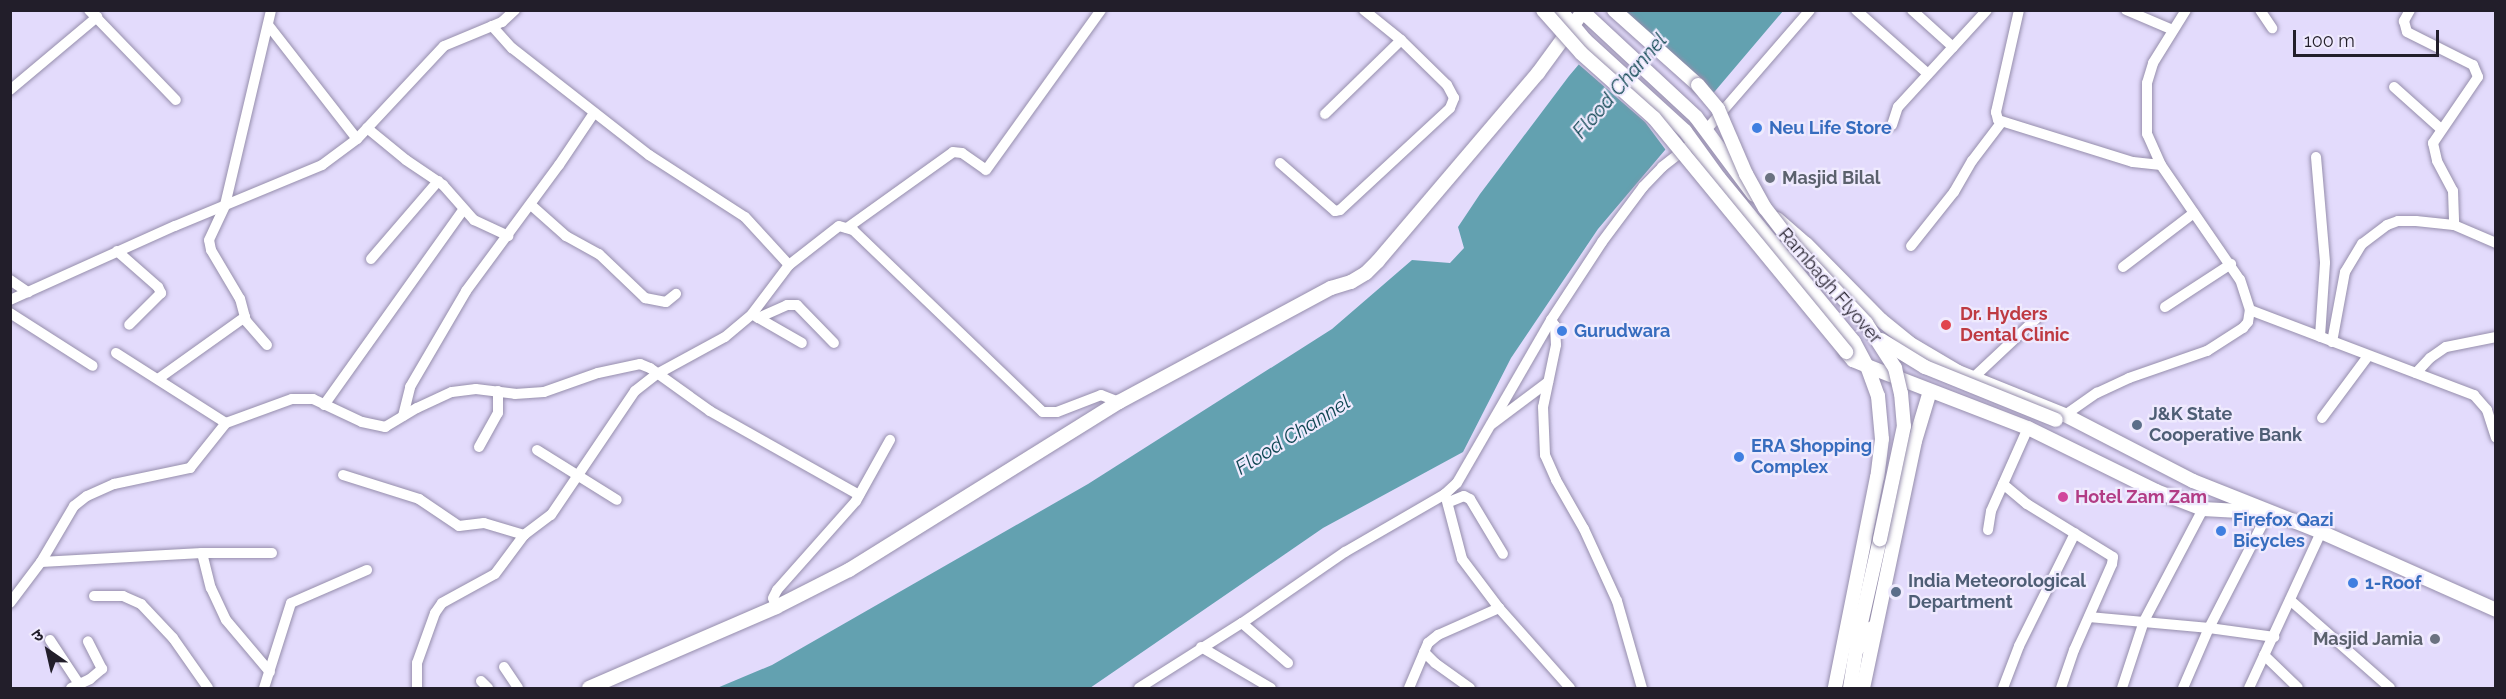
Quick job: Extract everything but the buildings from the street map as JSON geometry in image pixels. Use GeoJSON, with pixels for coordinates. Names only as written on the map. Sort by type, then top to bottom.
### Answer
{"type":"FeatureCollection","features":[{"type":"Feature","properties":{"kind":"main road","name":"Rambagh Flyover"},"geometry":{"type":"LineString","coordinates":[[1544,10],[1581,53],[1654,118],[1853,360],[2028,428],[2156,492],[2203,509],[2268,513]]}},
{"type":"Feature","properties":{"kind":"main road"},"geometry":{"type":"LineString","coordinates":[[1560,10],[1585,40],[1690,137],[1719,178],[1854,342],[1867,366],[1878,396],[1882,439],[1877,477],[1835,688]]}},
{"type":"Feature","properties":{"kind":"main road","name":"Rambagh Flyover"},"geometry":{"type":"LineString","coordinates":[[1614,10],[1698,85],[1718,109],[1746,174],[1765,208],[1795,248],[1879,339],[1899,380],[1904,426],[1859,632],[1850,688]]}},
{"type":"Feature","properties":{"kind":"main road"},"geometry":{"type":"LineString","coordinates":[[589,688],[776,607],[849,570],[1119,402],[1331,288],[1351,282],[1366,273],[1538,73],[1583,11],[1595,26],[1696,117],[1707,129],[1750,192],[1881,320],[1909,344],[1973,378],[2061,418],[2179,482],[2193,481],[2268,513],[2321,531],[2496,610]]}},
{"type":"Feature","properties":{"kind":"main road"},"geometry":{"type":"LineString","coordinates":[[1879,339],[1925,367],[2061,418]]}},
{"type":"Feature","properties":{"kind":"main road"},"geometry":{"type":"LineString","coordinates":[[1984,412],[1992,386]]}},
{"type":"Feature","properties":{"kind":"main road"},"geometry":{"type":"LineString","coordinates":[[1857,649],[1870,636],[1916,408],[1927,390]]}},
{"type":"Feature","properties":{"kind":"main road"},"geometry":{"type":"LineString","coordinates":[[1863,688],[1927,390]]}},
{"type":"Feature","properties":{"kind":"street"},"geometry":{"type":"LineString","coordinates":[[267,345],[244,317],[240,299],[209,246],[210,234],[225,205],[271,10]]}},
{"type":"Feature","properties":{"kind":"street"},"geometry":{"type":"LineString","coordinates":[[10,300],[117,251],[322,165],[357,139],[444,46],[492,26],[515,10]]}},
{"type":"Feature","properties":{"kind":"street"},"geometry":{"type":"LineString","coordinates":[[847,228],[953,152],[962,153],[986,170],[1101,10]]}},
{"type":"Feature","properties":{"kind":"street"},"geometry":{"type":"LineString","coordinates":[[1280,163],[1335,211],[1340,210],[1450,108],[1454,99],[1451,91],[1401,40],[1364,10]]}},
{"type":"Feature","properties":{"kind":"street"},"geometry":{"type":"LineString","coordinates":[[1707,129],[1810,10]]}},
{"type":"Feature","properties":{"kind":"street"},"geometry":{"type":"LineString","coordinates":[[1856,10],[1928,74]]}},
{"type":"Feature","properties":{"kind":"street"},"geometry":{"type":"LineString","coordinates":[[1912,10],[1953,47]]}},
{"type":"Feature","properties":{"kind":"street"},"geometry":{"type":"LineString","coordinates":[[2019,10],[1996,112],[2001,123],[2133,162],[2161,165]]}},
{"type":"Feature","properties":{"kind":"street"},"geometry":{"type":"LineString","coordinates":[[2126,10],[2173,30]]}},
{"type":"Feature","properties":{"kind":"street"},"geometry":{"type":"LineString","coordinates":[[2061,418],[2097,393],[2129,378],[2207,351],[2243,328],[2250,310],[2245,291],[2231,264],[2161,165],[2147,134],[2147,83],[2153,63],[2186,10]]}},
{"type":"Feature","properties":{"kind":"street"},"geometry":{"type":"LineString","coordinates":[[2260,10],[2272,28]]}},
{"type":"Feature","properties":{"kind":"street"},"geometry":{"type":"LineString","coordinates":[[2410,10],[2404,21],[2407,32],[2473,65],[2478,77],[2433,143],[2434,153],[2454,191],[2454,225]]}},
{"type":"Feature","properties":{"kind":"street"},"geometry":{"type":"LineString","coordinates":[[1892,125],[1894,112],[1982,12]]}},
{"type":"Feature","properties":{"kind":"street"},"geometry":{"type":"LineString","coordinates":[[10,90],[93,14],[176,100]]}},
{"type":"Feature","properties":{"kind":"street"},"geometry":{"type":"LineString","coordinates":[[269,26],[357,139]]}},
{"type":"Feature","properties":{"kind":"street"},"geometry":{"type":"LineString","coordinates":[[492,26],[512,48],[662,165],[732,207],[789,265]]}},
{"type":"Feature","properties":{"kind":"street"},"geometry":{"type":"LineString","coordinates":[[1325,114],[1401,40]]}},
{"type":"Feature","properties":{"kind":"street"},"geometry":{"type":"LineString","coordinates":[[2394,87],[2441,129]]}},
{"type":"Feature","properties":{"kind":"street"},"geometry":{"type":"LineString","coordinates":[[403,416],[410,387],[466,291],[508,236],[594,113]]}},
{"type":"Feature","properties":{"kind":"street"},"geometry":{"type":"LineString","coordinates":[[1911,246],[1954,192],[1972,161],[2001,123]]}},
{"type":"Feature","properties":{"kind":"street"},"geometry":{"type":"LineString","coordinates":[[367,128],[405,160],[438,181],[474,220],[508,236]]}},
{"type":"Feature","properties":{"kind":"street"},"geometry":{"type":"LineString","coordinates":[[1570,688],[1499,608],[1459,554],[1447,498],[1551,320],[1628,205],[1690,137]]}},
{"type":"Feature","properties":{"kind":"street"},"geometry":{"type":"LineString","coordinates":[[2316,157],[2325,263],[2320,337]]}},
{"type":"Feature","properties":{"kind":"street"},"geometry":{"type":"LineString","coordinates":[[371,259],[438,181]]}},
{"type":"Feature","properties":{"kind":"street"},"geometry":{"type":"LineString","coordinates":[[531,204],[566,236],[599,254],[645,298],[666,302],[676,294]]}},
{"type":"Feature","properties":{"kind":"street"},"geometry":{"type":"LineString","coordinates":[[324,405],[463,210]]}},
{"type":"Feature","properties":{"kind":"street"},"geometry":{"type":"LineString","coordinates":[[2123,267],[2194,213]]}},
{"type":"Feature","properties":{"kind":"street"},"geometry":{"type":"LineString","coordinates":[[2332,342],[2345,272],[2362,244],[2387,225],[2398,221],[2454,225],[2496,243]]}},
{"type":"Feature","properties":{"kind":"street"},"geometry":{"type":"LineString","coordinates":[[755,316],[789,265],[839,226],[847,228],[1043,412],[1057,412],[1101,395],[1119,402]]}},
{"type":"Feature","properties":{"kind":"street"},"geometry":{"type":"LineString","coordinates":[[117,251],[158,287],[161,293],[129,325]]}},
{"type":"Feature","properties":{"kind":"street"},"geometry":{"type":"LineString","coordinates":[[2165,307],[2231,264]]}},
{"type":"Feature","properties":{"kind":"street"},"geometry":{"type":"LineString","coordinates":[[10,279],[28,292]]}},
{"type":"Feature","properties":{"kind":"street"},"geometry":{"type":"LineString","coordinates":[[417,688],[417,663],[439,608],[451,596],[495,574],[524,535],[551,516],[635,391],[657,374],[725,337],[755,316],[787,305],[797,305],[834,343]]}},
{"type":"Feature","properties":{"kind":"street"},"geometry":{"type":"LineString","coordinates":[[2250,310],[2474,395],[2487,410],[2496,438]]}},
{"type":"Feature","properties":{"kind":"street"},"geometry":{"type":"LineString","coordinates":[[10,313],[93,366]]}},
{"type":"Feature","properties":{"kind":"street"},"geometry":{"type":"LineString","coordinates":[[755,316],[802,343]]}},
{"type":"Feature","properties":{"kind":"street"},"geometry":{"type":"LineString","coordinates":[[158,379],[244,317]]}},
{"type":"Feature","properties":{"kind":"street"},"geometry":{"type":"LineString","coordinates":[[1973,378],[2038,317]]}},
{"type":"Feature","properties":{"kind":"street"},"geometry":{"type":"LineString","coordinates":[[1551,320],[1555,326],[1556,345],[1543,407],[1545,455],[1556,480],[1584,529],[1617,601],[1642,688]]}},
{"type":"Feature","properties":{"kind":"street"},"geometry":{"type":"LineString","coordinates":[[2416,373],[2430,358],[2446,347],[2496,337]]}},
{"type":"Feature","properties":{"kind":"street"},"geometry":{"type":"LineString","coordinates":[[116,353],[226,423]]}},
{"type":"Feature","properties":{"kind":"street"},"geometry":{"type":"LineString","coordinates":[[2322,418],[2368,356]]}},
{"type":"Feature","properties":{"kind":"street"},"geometry":{"type":"LineString","coordinates":[[10,603],[41,562],[74,506],[87,496],[114,484],[189,468],[226,423],[292,399],[312,399],[375,426],[385,427],[452,392],[477,389],[515,394],[544,392],[598,373],[635,364],[645,366],[710,411],[859,495]]}},
{"type":"Feature","properties":{"kind":"street"},"geometry":{"type":"LineString","coordinates":[[1490,426],[1548,382]]}},
{"type":"Feature","properties":{"kind":"street"},"geometry":{"type":"LineString","coordinates":[[479,447],[496,419],[498,391]]}},
{"type":"Feature","properties":{"kind":"street"},"geometry":{"type":"LineString","coordinates":[[1988,530],[1991,511],[2028,428]]}},
{"type":"Feature","properties":{"kind":"street"},"geometry":{"type":"LineString","coordinates":[[776,607],[773,598],[777,590],[859,495],[890,440]]}},
{"type":"Feature","properties":{"kind":"street"},"geometry":{"type":"LineString","coordinates":[[537,450],[617,500]]}},
{"type":"Feature","properties":{"kind":"street"},"geometry":{"type":"LineString","coordinates":[[343,475],[419,499],[459,526],[484,523],[524,535]]}},
{"type":"Feature","properties":{"kind":"street"},"geometry":{"type":"LineString","coordinates":[[2003,484],[2027,504],[2113,556],[2074,650],[2061,688]]}},
{"type":"Feature","properties":{"kind":"street"},"geometry":{"type":"LineString","coordinates":[[1138,688],[1242,623],[1345,552],[1447,498],[1464,496],[1470,499],[1503,554]]}},
{"type":"Feature","properties":{"kind":"street"},"geometry":{"type":"LineString","coordinates":[[2122,688],[2144,621],[2203,509]]}},
{"type":"Feature","properties":{"kind":"street"},"geometry":{"type":"LineString","coordinates":[[2184,688],[2209,628],[2268,513]]}},
{"type":"Feature","properties":{"kind":"street"},"geometry":{"type":"LineString","coordinates":[[2249,688],[2321,531]]}},
{"type":"Feature","properties":{"kind":"street"},"geometry":{"type":"LineString","coordinates":[[2003,688],[2019,646],[2074,533]]}},
{"type":"Feature","properties":{"kind":"street"},"geometry":{"type":"LineString","coordinates":[[41,562],[202,553],[272,554]]}},
{"type":"Feature","properties":{"kind":"street"},"geometry":{"type":"LineString","coordinates":[[202,553],[211,588],[226,620],[270,672]]}},
{"type":"Feature","properties":{"kind":"street"},"geometry":{"type":"LineString","coordinates":[[264,688],[291,603],[367,570]]}},
{"type":"Feature","properties":{"kind":"street"},"geometry":{"type":"LineString","coordinates":[[94,596],[123,597],[141,604],[173,638],[208,688]]}},
{"type":"Feature","properties":{"kind":"street"},"geometry":{"type":"LineString","coordinates":[[2290,600],[2390,688]]}},
{"type":"Feature","properties":{"kind":"street"},"geometry":{"type":"LineString","coordinates":[[1409,688],[1428,643],[1438,634],[1499,608]]}},
{"type":"Feature","properties":{"kind":"street"},"geometry":{"type":"LineString","coordinates":[[2089,617],[2209,628],[2274,637]]}},
{"type":"Feature","properties":{"kind":"street"},"geometry":{"type":"LineString","coordinates":[[1242,623],[1288,663]]}},
{"type":"Feature","properties":{"kind":"street"},"geometry":{"type":"LineString","coordinates":[[50,640],[84,685],[101,671],[102,667],[88,640]]}},
{"type":"Feature","properties":{"kind":"street"},"geometry":{"type":"LineString","coordinates":[[1201,647],[1271,688]]}},
{"type":"Feature","properties":{"kind":"street"},"geometry":{"type":"LineString","coordinates":[[1424,652],[1435,663],[1470,688]]}},
{"type":"Feature","properties":{"kind":"street"},"geometry":{"type":"LineString","coordinates":[[2264,655],[2298,688]]}},
{"type":"Feature","properties":{"kind":"street"},"geometry":{"type":"LineString","coordinates":[[504,667],[518,688]]}},
{"type":"Feature","properties":{"kind":"water","name":"Flood Channel"},"geometry":{"type":"Polygon","coordinates":[[[1624,11],[1783,11],[1598,229],[1511,358],[1463,452],[1323,528],[1090,688],[717,688],[772,665],[1088,484],[1332,329],[1412,260],[1450,263],[1464,248],[1458,227],[1480,194],[1569,76],[1624,11]]]}},
{"type":"Feature","properties":{"kind":"pier"},"geometry":{"type":"Polygon","coordinates":[[[1619,12],[1714,99],[1668,153],[1645,122],[1576,62],[1619,12]]]}},
{"type":"Feature","properties":{"kind":"place","name":"Neu Life Store"},"geometry":{"type":"Point","coordinates":[1757,128]}},
{"type":"Feature","properties":{"kind":"place","name":"Masjid Bilal"},"geometry":{"type":"Point","coordinates":[1770,178]}},
{"type":"Feature","properties":{"kind":"place","name":"Dr. Hyders Dental Clinic"},"geometry":{"type":"Point","coordinates":[1946,325]}},
{"type":"Feature","properties":{"kind":"place","name":"Gurudwara"},"geometry":{"type":"Point","coordinates":[1562,331]}},
{"type":"Feature","properties":{"kind":"place","name":"J&K State Cooperative Bank"},"geometry":{"type":"Point","coordinates":[2137,425]}},
{"type":"Feature","properties":{"kind":"place","name":"ERA Shopping Complex"},"geometry":{"type":"Point","coordinates":[1739,457]}},
{"type":"Feature","properties":{"kind":"place","name":"Hotel Zam Zam"},"geometry":{"type":"Point","coordinates":[2063,497]}},
{"type":"Feature","properties":{"kind":"place","name":"Firefox Qazi Bicycles"},"geometry":{"type":"Point","coordinates":[2221,531]}},
{"type":"Feature","properties":{"kind":"place","name":"1-Roof"},"geometry":{"type":"Point","coordinates":[2353,583]}},
{"type":"Feature","properties":{"kind":"place","name":"India Meteorological Department"},"geometry":{"type":"Point","coordinates":[1896,592]}},
{"type":"Feature","properties":{"kind":"place","name":"Masjid Jamia"},"geometry":{"type":"Point","coordinates":[2435,639]}}]}
